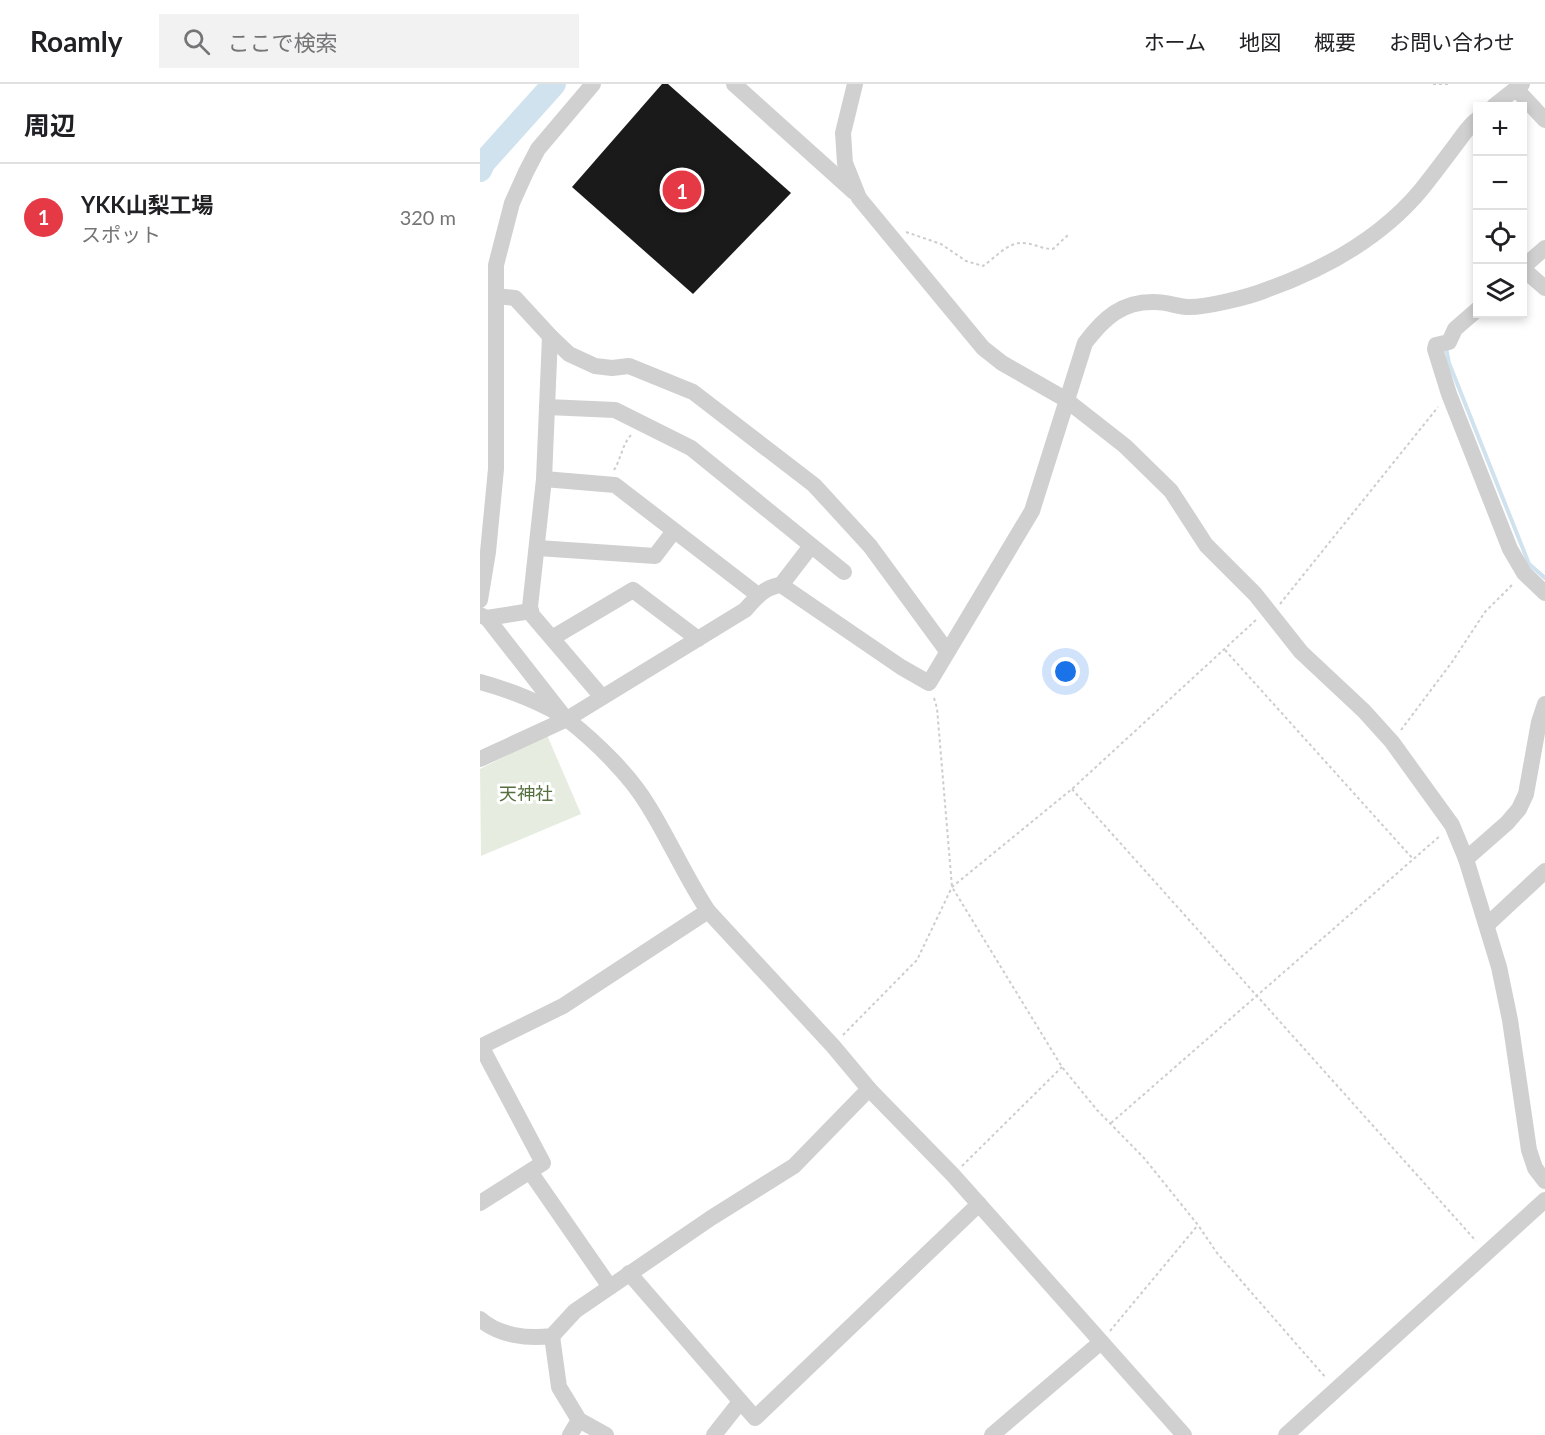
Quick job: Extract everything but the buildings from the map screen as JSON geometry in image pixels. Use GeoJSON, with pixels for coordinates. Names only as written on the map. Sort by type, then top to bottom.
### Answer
{"type":"FeatureCollection","features":[{"type":"Feature","properties":{"kind":"street"},"geometry":{"type":"LineString","coordinates":[[480,600],[488,552],[496,469],[496,265],[512,203],[538,149],[592,84]]}},
{"type":"Feature","properties":{"kind":"street"},"geometry":{"type":"LineString","coordinates":[[734,84],[859,198],[983,348],[1002,363],[1065,399],[1125,446],[1172,491],[1206,545],[1255,594],[1301,652],[1364,711],[1392,742],[1452,825],[1466,859],[1499,966],[1510,1020],[1529,1150],[1535,1168],[1545,1181]]}},
{"type":"Feature","properties":{"kind":"street"},"geometry":{"type":"LineString","coordinates":[[855,84],[843,133],[845,163],[859,198]]}},
{"type":"Feature","properties":{"kind":"street"},"geometry":{"type":"LineString","coordinates":[[1499,102],[1519,87],[1545,120]]}},
{"type":"Feature","properties":{"kind":"street"},"geometry":{"type":"LineString","coordinates":[[480,759],[567,719],[745,610],[758,595],[771,586],[781,585],[901,667],[930,683],[1032,511],[1084,343],[1098,325],[1112,312],[1126,305],[1157,302],[1188,307],[1200,306],[1265,291],[1344,255],[1371,238],[1395,218],[1473,125]]}},
{"type":"Feature","properties":{"kind":"street"},"geometry":{"type":"LineString","coordinates":[[1527,264],[1545,248]]}},
{"type":"Feature","properties":{"kind":"street"},"geometry":{"type":"LineString","coordinates":[[1527,272],[1545,288]]}},
{"type":"Feature","properties":{"kind":"street"},"geometry":{"type":"LineString","coordinates":[[496,296],[515,298],[569,354],[595,366],[612,368],[629,366],[693,392],[814,485],[870,546],[948,651]]}},
{"type":"Feature","properties":{"kind":"street"},"geometry":{"type":"LineString","coordinates":[[1473,313],[1443,343],[1436,345],[1435,349],[1449,394],[1510,549],[1524,573],[1545,593]]}},
{"type":"Feature","properties":{"kind":"street"},"geometry":{"type":"LineString","coordinates":[[550,336],[544,479],[531,611],[602,697]]}},
{"type":"Feature","properties":{"kind":"street"},"geometry":{"type":"LineString","coordinates":[[547,407],[615,410],[691,448],[844,572]]}},
{"type":"Feature","properties":{"kind":"street"},"geometry":{"type":"LineString","coordinates":[[544,479],[611,484],[758,595]]}},
{"type":"Feature","properties":{"kind":"street"},"geometry":{"type":"LineString","coordinates":[[538,548],[655,556],[674,531]]}},
{"type":"Feature","properties":{"kind":"street"},"geometry":{"type":"LineString","coordinates":[[781,585],[811,546]]}},
{"type":"Feature","properties":{"kind":"street"},"geometry":{"type":"LineString","coordinates":[[552,638],[633,590],[698,639]]}},
{"type":"Feature","properties":{"kind":"street"},"geometry":{"type":"LineString","coordinates":[[483,616],[531,611]]}},
{"type":"Feature","properties":{"kind":"street"},"geometry":{"type":"LineString","coordinates":[[483,616],[567,719],[622,770],[648,805],[693,889],[708,911],[833,1046],[869,1089],[953,1175],[1184,1435]]}},
{"type":"Feature","properties":{"kind":"street"},"geometry":{"type":"LineString","coordinates":[[480,682],[527,698],[567,719]]}},
{"type":"Feature","properties":{"kind":"street"},"geometry":{"type":"LineString","coordinates":[[1466,859],[1507,823],[1519,809],[1526,794],[1539,722],[1545,704]]}},
{"type":"Feature","properties":{"kind":"street"},"geometry":{"type":"LineString","coordinates":[[1486,925],[1545,871]]}},
{"type":"Feature","properties":{"kind":"street"},"geometry":{"type":"LineString","coordinates":[[480,1203],[531,1173],[543,1163],[481,1047],[563,1006],[708,911]]}},
{"type":"Feature","properties":{"kind":"street"},"geometry":{"type":"LineString","coordinates":[[480,1319],[489,1328],[509,1334],[552,1336],[575,1311],[629,1273],[794,1166],[869,1089]]}},
{"type":"Feature","properties":{"kind":"street"},"geometry":{"type":"LineString","coordinates":[[531,1173],[610,1287]]}},
{"type":"Feature","properties":{"kind":"street"},"geometry":{"type":"LineString","coordinates":[[1287,1435],[1545,1200]]}},
{"type":"Feature","properties":{"kind":"street"},"geometry":{"type":"LineString","coordinates":[[629,1273],[755,1418],[979,1204]]}},
{"type":"Feature","properties":{"kind":"street"},"geometry":{"type":"LineString","coordinates":[[552,1336],[559,1387],[579,1420],[606,1435]]}},
{"type":"Feature","properties":{"kind":"street"},"geometry":{"type":"LineString","coordinates":[[992,1435],[1101,1342]]}},
{"type":"Feature","properties":{"kind":"street"},"geometry":{"type":"LineString","coordinates":[[714,1435],[740,1402]]}},
{"type":"Feature","properties":{"kind":"street"},"geometry":{"type":"LineString","coordinates":[[570,1435],[579,1420]]}},
{"type":"Feature","properties":{"kind":"path"},"geometry":{"type":"LineString","coordinates":[[1433,84],[1448,84]]}},
{"type":"Feature","properties":{"kind":"path"},"geometry":{"type":"LineString","coordinates":[[889,234],[900,231],[918,234],[941,244],[966,261],[983,266],[1012,244],[1022,242],[1043,249],[1053,249],[1068,235]]}},
{"type":"Feature","properties":{"kind":"path"},"geometry":{"type":"LineString","coordinates":[[833,1046],[917,960],[952,887],[1072,789],[1269,613],[1449,394]]}},
{"type":"Feature","properties":{"kind":"path"},"geometry":{"type":"LineString","coordinates":[[611,484],[625,441],[639,423]]}},
{"type":"Feature","properties":{"kind":"path"},"geometry":{"type":"LineString","coordinates":[[1392,742],[1452,662],[1485,612],[1524,573]]}},
{"type":"Feature","properties":{"kind":"path"},"geometry":{"type":"LineString","coordinates":[[1225,650],[1413,859]]}},
{"type":"Feature","properties":{"kind":"path"},"geometry":{"type":"LineString","coordinates":[[930,683],[937,708],[952,887],[1062,1066],[1082,1093],[1144,1158],[1198,1225],[1217,1253],[1336,1389]]}},
{"type":"Feature","properties":{"kind":"path"},"geometry":{"type":"LineString","coordinates":[[1072,789],[1486,1253]]}},
{"type":"Feature","properties":{"kind":"path"},"geometry":{"type":"LineString","coordinates":[[1111,1123],[1452,825]]}},
{"type":"Feature","properties":{"kind":"path"},"geometry":{"type":"LineString","coordinates":[[953,1175],[1062,1066]]}},
{"type":"Feature","properties":{"kind":"path"},"geometry":{"type":"LineString","coordinates":[[1101,1342],[1198,1225]]}},
{"type":"Feature","properties":{"kind":"green space","name":"天神社"},"geometry":{"type":"Polygon","coordinates":[[[547,735],[581,814],[481,856],[480,769],[547,735]]]}},
{"type":"Feature","properties":{"kind":"waterway"},"geometry":{"type":"LineString","coordinates":[[480,170],[484,162],[554,84]]}},
{"type":"Feature","properties":{"kind":"waterway"},"geometry":{"type":"LineString","coordinates":[[1446,348],[1449,363],[1529,564],[1545,578]]}},
{"type":"Feature","properties":{"kind":"place","name":"YKK山梨工場"},"geometry":{"type":"Point","coordinates":[682,190]}}]}
